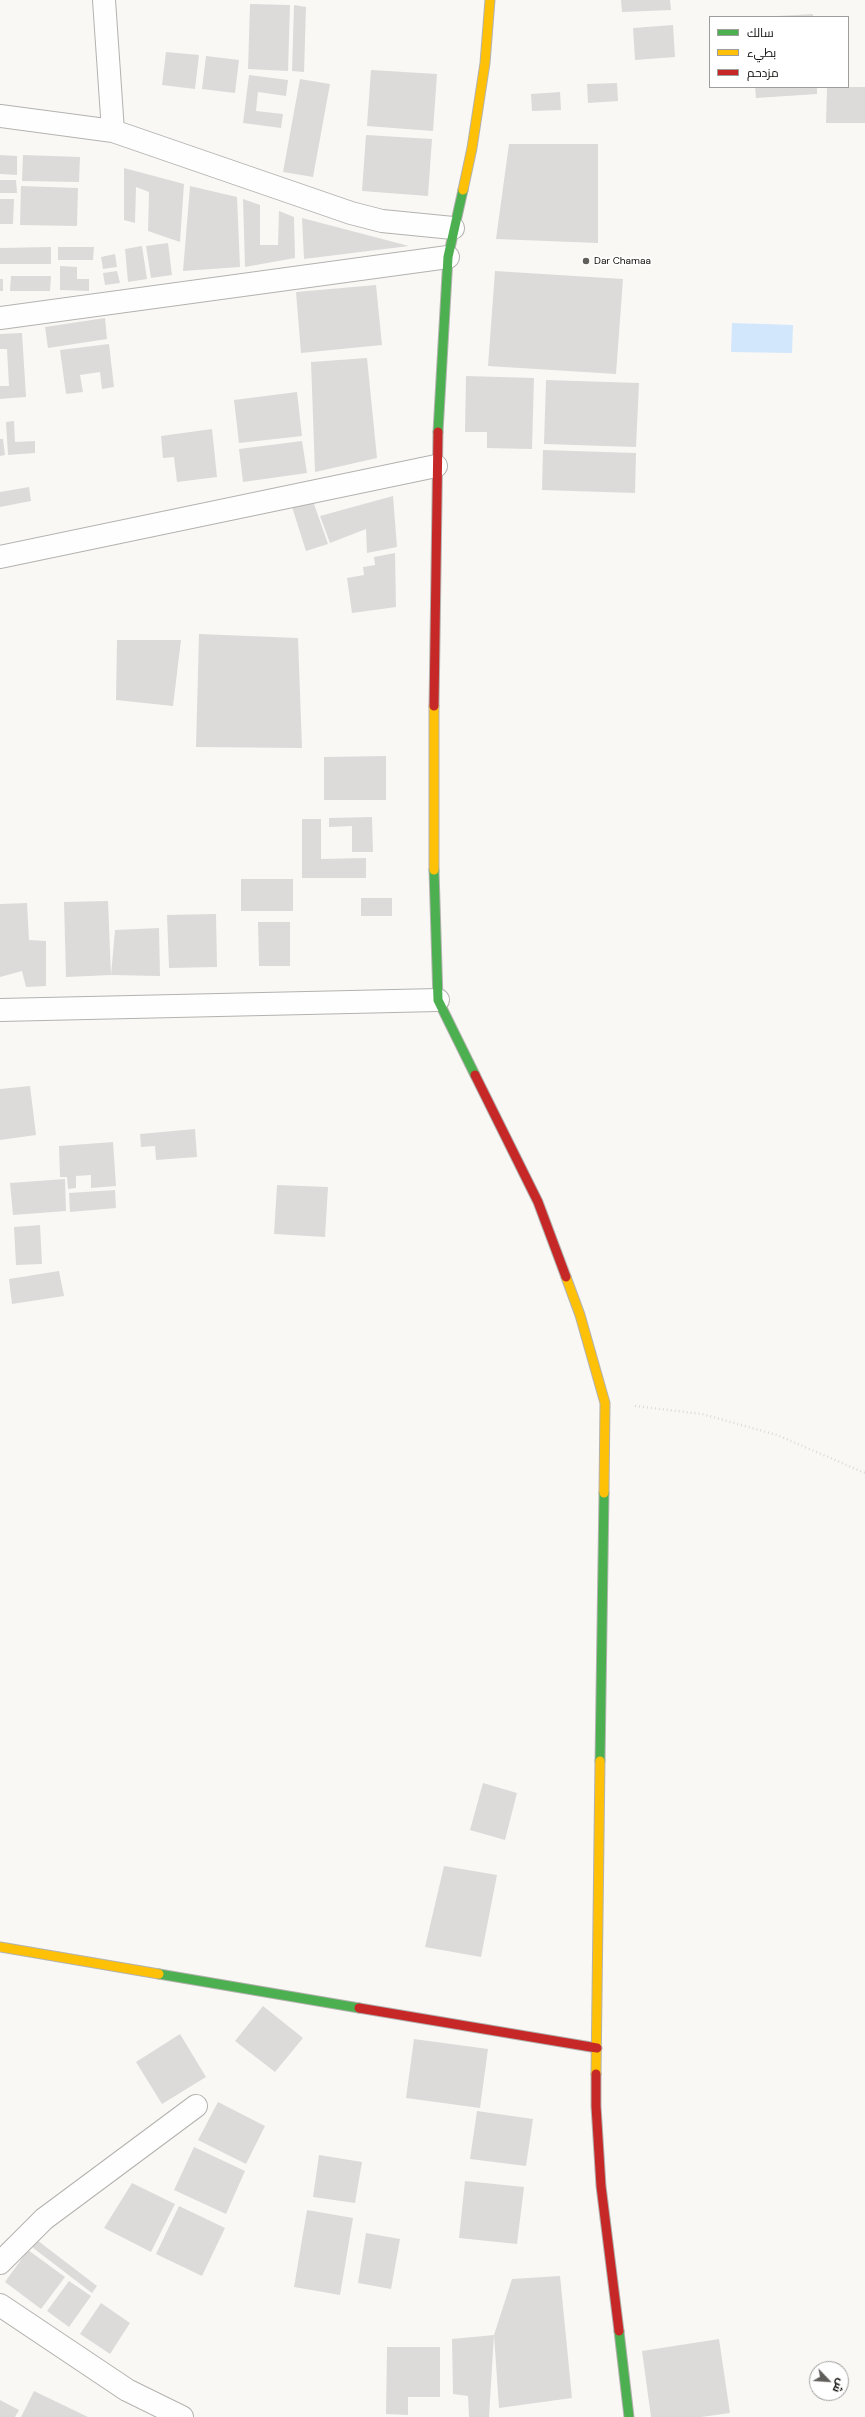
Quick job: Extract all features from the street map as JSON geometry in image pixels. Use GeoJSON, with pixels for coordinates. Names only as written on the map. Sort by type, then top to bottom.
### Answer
{"type":"FeatureCollection","features":[{"type":"Feature","properties":{"kind":"street"},"geometry":{"type":"LineString","coordinates":[[104,0],[113,131]]}},
{"type":"Feature","properties":{"kind":"street"},"geometry":{"type":"LineString","coordinates":[[490,0],[485,63],[472,148],[453,228],[448,257],[436,466],[433,854],[438,1000],[538,1202],[580,1315],[605,1403],[596,2106],[601,2186],[628,2417]]}},
{"type":"Feature","properties":{"kind":"street"},"geometry":{"type":"LineString","coordinates":[[0,116],[113,131],[351,213],[382,221],[453,228]]}},
{"type":"Feature","properties":{"kind":"street"},"geometry":{"type":"LineString","coordinates":[[0,318],[448,257]]}},
{"type":"Feature","properties":{"kind":"street"},"geometry":{"type":"LineString","coordinates":[[0,557],[436,466]]}},
{"type":"Feature","properties":{"kind":"street"},"geometry":{"type":"LineString","coordinates":[[0,1010],[438,1000]]}},
{"type":"Feature","properties":{"kind":"street"},"geometry":{"type":"LineString","coordinates":[[0,1947],[597,2048]]}},
{"type":"Feature","properties":{"kind":"street"},"geometry":{"type":"LineString","coordinates":[[0,2263],[44,2219],[196,2106]]}},
{"type":"Feature","properties":{"kind":"street"},"geometry":{"type":"LineString","coordinates":[[0,2305],[127,2390],[182,2417]]}},
{"type":"Feature","properties":{"kind":"path"},"geometry":{"type":"LineString","coordinates":[[605,1403],[702,1414],[777,1435],[865,1473]]}},
{"type":"Feature","properties":{"kind":"water"},"geometry":{"type":"Polygon","coordinates":[[[732,323],[793,325],[792,353],[731,352],[732,323]]]}},
{"type":"Feature","properties":{"kind":"building"},"geometry":{"type":"Polygon","coordinates":[[[621,0],[670,0],[671,10],[622,12],[621,0]]]}},
{"type":"Feature","properties":{"kind":"building"},"geometry":{"type":"Polygon","coordinates":[[[250,4],[290,5],[288,71],[248,69],[250,4]]]}},
{"type":"Feature","properties":{"kind":"building"},"geometry":{"type":"Polygon","coordinates":[[[294,5],[306,7],[304,72],[292,71],[294,5]]]}},
{"type":"Feature","properties":{"kind":"building"},"geometry":{"type":"Polygon","coordinates":[[[813,14],[813,16],[777,16],[813,14]]]}},
{"type":"Feature","properties":{"kind":"building"},"geometry":{"type":"Polygon","coordinates":[[[673,25],[675,57],[635,60],[633,28],[673,25]]]}},
{"type":"Feature","properties":{"kind":"building"},"geometry":{"type":"Polygon","coordinates":[[[166,52],[199,55],[195,89],[162,85],[166,52]]]}},
{"type":"Feature","properties":{"kind":"building"},"geometry":{"type":"Polygon","coordinates":[[[206,56],[239,60],[235,93],[202,89],[206,56]]]}},
{"type":"Feature","properties":{"kind":"building"},"geometry":{"type":"Polygon","coordinates":[[[371,70],[437,74],[433,131],[367,126],[371,70]]]}},
{"type":"Feature","properties":{"kind":"building"},"geometry":{"type":"Polygon","coordinates":[[[249,75],[288,80],[286,96],[258,92],[256,111],[283,114],[281,128],[243,123],[249,75]]]}},
{"type":"Feature","properties":{"kind":"building"},"geometry":{"type":"Polygon","coordinates":[[[300,79],[330,84],[313,177],[283,172],[300,79]]]}},
{"type":"Feature","properties":{"kind":"building"},"geometry":{"type":"Polygon","coordinates":[[[617,83],[618,101],[588,103],[587,84],[617,83]]]}},
{"type":"Feature","properties":{"kind":"building"},"geometry":{"type":"Polygon","coordinates":[[[865,87],[865,123],[826,123],[827,88],[865,87]]]}},
{"type":"Feature","properties":{"kind":"building"},"geometry":{"type":"Polygon","coordinates":[[[755,88],[817,88],[817,94],[756,98],[755,88]]]}},
{"type":"Feature","properties":{"kind":"building"},"geometry":{"type":"Polygon","coordinates":[[[560,92],[561,110],[532,111],[531,94],[560,92]]]}},
{"type":"Feature","properties":{"kind":"building"},"geometry":{"type":"Polygon","coordinates":[[[366,135],[432,139],[428,196],[362,191],[366,135]]]}},
{"type":"Feature","properties":{"kind":"building"},"geometry":{"type":"Polygon","coordinates":[[[509,144],[598,144],[598,243],[496,239],[509,144]]]}},
{"type":"Feature","properties":{"kind":"building"},"geometry":{"type":"Polygon","coordinates":[[[0,155],[17,156],[17,175],[0,174],[0,155]]]}},
{"type":"Feature","properties":{"kind":"building"},"geometry":{"type":"Polygon","coordinates":[[[23,155],[80,157],[79,182],[22,181],[23,155]]]}},
{"type":"Feature","properties":{"kind":"building"},"geometry":{"type":"Polygon","coordinates":[[[124,168],[184,184],[180,242],[148,231],[149,192],[136,187],[135,223],[124,220],[124,168]]]}},
{"type":"Feature","properties":{"kind":"building"},"geometry":{"type":"Polygon","coordinates":[[[0,180],[16,180],[17,193],[0,193],[0,180]]]}},
{"type":"Feature","properties":{"kind":"building"},"geometry":{"type":"Polygon","coordinates":[[[21,186],[78,188],[77,226],[20,225],[21,186]]]}},
{"type":"Feature","properties":{"kind":"building"},"geometry":{"type":"Polygon","coordinates":[[[190,186],[237,197],[240,267],[183,271],[190,186]]]}},
{"type":"Feature","properties":{"kind":"building"},"geometry":{"type":"Polygon","coordinates":[[[0,199],[14,199],[13,224],[0,224],[0,199]]]}},
{"type":"Feature","properties":{"kind":"building"},"geometry":{"type":"Polygon","coordinates":[[[243,199],[260,205],[260,245],[278,245],[279,211],[294,217],[295,258],[245,267],[243,199]]]}},
{"type":"Feature","properties":{"kind":"building"},"geometry":{"type":"Polygon","coordinates":[[[302,218],[409,246],[304,259],[302,218]]]}},
{"type":"Feature","properties":{"kind":"building"},"geometry":{"type":"Polygon","coordinates":[[[168,243],[172,275],[151,278],[146,246],[168,243]]]}},
{"type":"Feature","properties":{"kind":"building"},"geometry":{"type":"Polygon","coordinates":[[[142,246],[147,279],[128,282],[125,249],[142,246]]]}},
{"type":"Feature","properties":{"kind":"building"},"geometry":{"type":"Polygon","coordinates":[[[51,247],[51,264],[0,264],[0,248],[51,247]]]}},
{"type":"Feature","properties":{"kind":"building"},"geometry":{"type":"Polygon","coordinates":[[[58,247],[94,247],[93,260],[58,260],[58,247]]]}},
{"type":"Feature","properties":{"kind":"building"},"geometry":{"type":"Polygon","coordinates":[[[115,254],[117,267],[103,269],[101,257],[115,254]]]}},
{"type":"Feature","properties":{"kind":"building"},"geometry":{"type":"Polygon","coordinates":[[[60,266],[77,267],[77,279],[89,279],[89,291],[60,290],[60,266]]]}},
{"type":"Feature","properties":{"kind":"building"},"geometry":{"type":"Polygon","coordinates":[[[117,271],[120,283],[105,285],[103,273],[117,271]]]}},
{"type":"Feature","properties":{"kind":"building"},"geometry":{"type":"Polygon","coordinates":[[[495,271],[623,279],[616,374],[488,366],[495,271]]]}},
{"type":"Feature","properties":{"kind":"building"},"geometry":{"type":"Polygon","coordinates":[[[11,276],[51,276],[50,291],[10,291],[11,276]]]}},
{"type":"Feature","properties":{"kind":"building"},"geometry":{"type":"Polygon","coordinates":[[[0,279],[3,279],[3,291],[0,291],[0,279]]]}},
{"type":"Feature","properties":{"kind":"building"},"geometry":{"type":"Polygon","coordinates":[[[376,285],[382,345],[301,353],[296,292],[376,285]]]}},
{"type":"Feature","properties":{"kind":"building"},"geometry":{"type":"Polygon","coordinates":[[[105,318],[107,339],[48,348],[45,327],[105,318]]]}},
{"type":"Feature","properties":{"kind":"building"},"geometry":{"type":"Polygon","coordinates":[[[22,333],[26,397],[0,399],[0,386],[9,386],[7,349],[0,349],[0,334],[22,333]]]}},
{"type":"Feature","properties":{"kind":"building"},"geometry":{"type":"Polygon","coordinates":[[[109,344],[114,387],[102,389],[100,372],[80,375],[83,392],[66,394],[60,350],[109,344]]]}},
{"type":"Feature","properties":{"kind":"building"},"geometry":{"type":"Polygon","coordinates":[[[367,358],[377,458],[315,472],[311,362],[367,358]]]}},
{"type":"Feature","properties":{"kind":"building"},"geometry":{"type":"Polygon","coordinates":[[[466,376],[534,378],[532,449],[487,448],[487,432],[465,432],[466,376]]]}},
{"type":"Feature","properties":{"kind":"building"},"geometry":{"type":"Polygon","coordinates":[[[546,380],[639,383],[636,447],[544,444],[546,380]]]}},
{"type":"Feature","properties":{"kind":"building"},"geometry":{"type":"Polygon","coordinates":[[[297,392],[302,436],[239,443],[234,400],[297,392]]]}},
{"type":"Feature","properties":{"kind":"building"},"geometry":{"type":"Polygon","coordinates":[[[14,421],[15,442],[35,441],[35,453],[8,455],[6,422],[14,421]]]}},
{"type":"Feature","properties":{"kind":"building"},"geometry":{"type":"Polygon","coordinates":[[[212,429],[217,477],[177,482],[174,457],[163,458],[161,436],[212,429]]]}},
{"type":"Feature","properties":{"kind":"building"},"geometry":{"type":"Polygon","coordinates":[[[0,439],[3,439],[5,455],[0,456],[0,439]]]}},
{"type":"Feature","properties":{"kind":"building"},"geometry":{"type":"Polygon","coordinates":[[[302,441],[307,473],[243,482],[239,449],[302,441]]]}},
{"type":"Feature","properties":{"kind":"building"},"geometry":{"type":"Polygon","coordinates":[[[543,450],[636,453],[635,493],[542,490],[543,450]]]}},
{"type":"Feature","properties":{"kind":"building"},"geometry":{"type":"Polygon","coordinates":[[[29,487],[31,501],[0,507],[0,492],[29,487]]]}},
{"type":"Feature","properties":{"kind":"building"},"geometry":{"type":"Polygon","coordinates":[[[393,496],[397,547],[367,553],[366,529],[330,543],[320,516],[393,496]]]}},
{"type":"Feature","properties":{"kind":"building"},"geometry":{"type":"Polygon","coordinates":[[[313,501],[328,544],[306,551],[292,507],[313,501]]]}},
{"type":"Feature","properties":{"kind":"building"},"geometry":{"type":"Polygon","coordinates":[[[395,553],[396,607],[352,613],[347,578],[364,575],[363,567],[375,565],[374,557],[395,553]]]}},
{"type":"Feature","properties":{"kind":"building"},"geometry":{"type":"Polygon","coordinates":[[[199,634],[298,638],[302,748],[196,747],[199,634]]]}},
{"type":"Feature","properties":{"kind":"building"},"geometry":{"type":"Polygon","coordinates":[[[117,640],[181,640],[173,706],[116,700],[117,640]]]}},
{"type":"Feature","properties":{"kind":"building"},"geometry":{"type":"Polygon","coordinates":[[[386,756],[386,800],[324,800],[324,757],[386,756]]]}},
{"type":"Feature","properties":{"kind":"building"},"geometry":{"type":"Polygon","coordinates":[[[372,817],[373,852],[352,852],[352,826],[329,827],[329,818],[372,817]]]}},
{"type":"Feature","properties":{"kind":"building"},"geometry":{"type":"Polygon","coordinates":[[[302,819],[321,819],[321,859],[366,858],[366,878],[302,878],[302,819]]]}},
{"type":"Feature","properties":{"kind":"building"},"geometry":{"type":"Polygon","coordinates":[[[241,879],[293,879],[293,911],[241,911],[241,879]]]}},
{"type":"Feature","properties":{"kind":"building"},"geometry":{"type":"Polygon","coordinates":[[[361,898],[392,898],[392,916],[361,916],[361,898]]]}},
{"type":"Feature","properties":{"kind":"building"},"geometry":{"type":"Polygon","coordinates":[[[108,901],[111,975],[66,977],[64,902],[108,901]]]}},
{"type":"Feature","properties":{"kind":"building"},"geometry":{"type":"Polygon","coordinates":[[[27,903],[29,940],[46,941],[46,986],[26,987],[22,971],[0,977],[0,904],[27,903]]]}},
{"type":"Feature","properties":{"kind":"building"},"geometry":{"type":"Polygon","coordinates":[[[216,914],[217,967],[169,968],[167,915],[216,914]]]}},
{"type":"Feature","properties":{"kind":"building"},"geometry":{"type":"Polygon","coordinates":[[[258,922],[290,922],[290,966],[259,966],[258,922]]]}},
{"type":"Feature","properties":{"kind":"building"},"geometry":{"type":"Polygon","coordinates":[[[159,928],[160,976],[111,975],[115,930],[159,928]]]}},
{"type":"Feature","properties":{"kind":"building"},"geometry":{"type":"Polygon","coordinates":[[[30,1086],[36,1135],[0,1140],[0,1089],[30,1086]]]}},
{"type":"Feature","properties":{"kind":"building"},"geometry":{"type":"Polygon","coordinates":[[[195,1129],[197,1157],[156,1160],[155,1146],[141,1147],[140,1134],[195,1129]]]}},
{"type":"Feature","properties":{"kind":"building"},"geometry":{"type":"Polygon","coordinates":[[[113,1142],[116,1186],[91,1188],[91,1175],[76,1176],[76,1188],[68,1189],[67,1177],[60,1177],[59,1146],[113,1142]]]}},
{"type":"Feature","properties":{"kind":"building"},"geometry":{"type":"Polygon","coordinates":[[[65,1179],[66,1211],[13,1215],[10,1183],[65,1179]]]}},
{"type":"Feature","properties":{"kind":"building"},"geometry":{"type":"Polygon","coordinates":[[[277,1185],[328,1187],[325,1237],[274,1234],[277,1185]]]}},
{"type":"Feature","properties":{"kind":"building"},"geometry":{"type":"Polygon","coordinates":[[[115,1190],[116,1208],[70,1212],[69,1193],[115,1190]]]}},
{"type":"Feature","properties":{"kind":"building"},"geometry":{"type":"Polygon","coordinates":[[[40,1225],[42,1264],[16,1265],[14,1227],[40,1225]]]}},
{"type":"Feature","properties":{"kind":"building"},"geometry":{"type":"Polygon","coordinates":[[[59,1271],[64,1296],[12,1304],[9,1279],[59,1271]]]}},
{"type":"Feature","properties":{"kind":"building"},"geometry":{"type":"Polygon","coordinates":[[[483,1783],[517,1793],[505,1840],[470,1830],[483,1783]]]}},
{"type":"Feature","properties":{"kind":"building"},"geometry":{"type":"Polygon","coordinates":[[[444,1866],[497,1875],[481,1957],[425,1947],[444,1866]]]}},
{"type":"Feature","properties":{"kind":"building"},"geometry":{"type":"Polygon","coordinates":[[[263,2006],[303,2038],[275,2072],[235,2041],[263,2006]]]}},
{"type":"Feature","properties":{"kind":"building"},"geometry":{"type":"Polygon","coordinates":[[[180,2034],[206,2077],[162,2104],[136,2062],[180,2034]]]}},
{"type":"Feature","properties":{"kind":"building"},"geometry":{"type":"Polygon","coordinates":[[[414,2039],[488,2049],[480,2108],[406,2098],[414,2039]]]}},
{"type":"Feature","properties":{"kind":"building"},"geometry":{"type":"Polygon","coordinates":[[[218,2102],[265,2126],[246,2164],[198,2140],[218,2102]]]}},
{"type":"Feature","properties":{"kind":"building"},"geometry":{"type":"Polygon","coordinates":[[[477,2111],[533,2119],[526,2166],[470,2159],[477,2111]]]}},
{"type":"Feature","properties":{"kind":"building"},"geometry":{"type":"Polygon","coordinates":[[[194,2147],[245,2171],[226,2214],[174,2190],[194,2147]]]}},
{"type":"Feature","properties":{"kind":"building"},"geometry":{"type":"Polygon","coordinates":[[[319,2155],[362,2162],[355,2203],[313,2197],[319,2155]]]}},
{"type":"Feature","properties":{"kind":"building"},"geometry":{"type":"Polygon","coordinates":[[[465,2181],[524,2187],[517,2244],[459,2238],[465,2181]]]}},
{"type":"Feature","properties":{"kind":"building"},"geometry":{"type":"Polygon","coordinates":[[[132,2183],[175,2204],[151,2252],[104,2228],[132,2183]]]}},
{"type":"Feature","properties":{"kind":"building"},"geometry":{"type":"Polygon","coordinates":[[[179,2206],[225,2228],[202,2276],[156,2254],[179,2206]]]}},
{"type":"Feature","properties":{"kind":"building"},"geometry":{"type":"Polygon","coordinates":[[[307,2210],[353,2218],[340,2295],[294,2287],[307,2210]]]}},
{"type":"Feature","properties":{"kind":"building"},"geometry":{"type":"Polygon","coordinates":[[[366,2233],[400,2239],[391,2289],[358,2283],[366,2233]]]}},
{"type":"Feature","properties":{"kind":"building"},"geometry":{"type":"Polygon","coordinates":[[[37,2240],[97,2286],[92,2293],[32,2247],[37,2240]]]}},
{"type":"Feature","properties":{"kind":"building"},"geometry":{"type":"Polygon","coordinates":[[[28,2250],[65,2277],[41,2309],[5,2282],[28,2250]]]}},
{"type":"Feature","properties":{"kind":"building"},"geometry":{"type":"Polygon","coordinates":[[[560,2276],[572,2398],[499,2408],[494,2335],[512,2279],[560,2276]]]}},
{"type":"Feature","properties":{"kind":"building"},"geometry":{"type":"Polygon","coordinates":[[[69,2281],[91,2296],[69,2327],[47,2311],[69,2281]]]}},
{"type":"Feature","properties":{"kind":"building"},"geometry":{"type":"Polygon","coordinates":[[[101,2303],[130,2323],[110,2354],[80,2334],[101,2303]]]}},
{"type":"Feature","properties":{"kind":"building"},"geometry":{"type":"Polygon","coordinates":[[[494,2335],[489,2417],[469,2417],[468,2396],[453,2394],[452,2339],[494,2335]]]}},
{"type":"Feature","properties":{"kind":"building"},"geometry":{"type":"Polygon","coordinates":[[[719,2339],[730,2413],[701,2417],[651,2417],[642,2351],[719,2339]]]}},
{"type":"Feature","properties":{"kind":"building"},"geometry":{"type":"Polygon","coordinates":[[[387,2347],[440,2347],[440,2397],[408,2397],[408,2415],[386,2414],[387,2347]]]}},
{"type":"Feature","properties":{"kind":"building"},"geometry":{"type":"Polygon","coordinates":[[[34,2391],[88,2417],[21,2417],[34,2391]]]}},
{"type":"Feature","properties":{"kind":"building"},"geometry":{"type":"Polygon","coordinates":[[[0,2400],[19,2410],[15,2417],[0,2417],[0,2400]]]}},
{"type":"Feature","properties":{"kind":"traffic: fast"},"geometry":{"type":"LineString","coordinates":[[438,432],[448,257],[463,190]]}},
{"type":"Feature","properties":{"kind":"traffic: fast"},"geometry":{"type":"LineString","coordinates":[[434,870],[438,1000],[475,1075]]}},
{"type":"Feature","properties":{"kind":"traffic: fast"},"geometry":{"type":"LineString","coordinates":[[600,1761],[604,1493]]}},
{"type":"Feature","properties":{"kind":"traffic: fast"},"geometry":{"type":"LineString","coordinates":[[159,1974],[359,2008]]}},
{"type":"Feature","properties":{"kind":"traffic: fast"},"geometry":{"type":"LineString","coordinates":[[619,2331],[629,2417]]}},
{"type":"Feature","properties":{"kind":"traffic: slow"},"geometry":{"type":"LineString","coordinates":[[463,190],[472,148],[485,63],[490,0]]}},
{"type":"Feature","properties":{"kind":"traffic: slow"},"geometry":{"type":"LineString","coordinates":[[434,706],[434,870]]}},
{"type":"Feature","properties":{"kind":"traffic: slow"},"geometry":{"type":"LineString","coordinates":[[566,1277],[580,1315],[605,1403],[604,1493]]}},
{"type":"Feature","properties":{"kind":"traffic: slow"},"geometry":{"type":"LineString","coordinates":[[596,2074],[600,1761]]}},
{"type":"Feature","properties":{"kind":"traffic: slow"},"geometry":{"type":"LineString","coordinates":[[0,1947],[159,1974]]}},
{"type":"Feature","properties":{"kind":"traffic: jam"},"geometry":{"type":"LineString","coordinates":[[434,706],[438,432]]}},
{"type":"Feature","properties":{"kind":"traffic: jam"},"geometry":{"type":"LineString","coordinates":[[475,1075],[538,1202],[566,1277]]}},
{"type":"Feature","properties":{"kind":"traffic: jam"},"geometry":{"type":"LineString","coordinates":[[359,2008],[597,2048]]}},
{"type":"Feature","properties":{"kind":"traffic: jam"},"geometry":{"type":"LineString","coordinates":[[596,2074],[596,2106],[601,2186],[619,2331]]}},
{"type":"Feature","properties":{"kind":"place","name":"Dar Chamaa"},"geometry":{"type":"Point","coordinates":[586,261]}}]}
